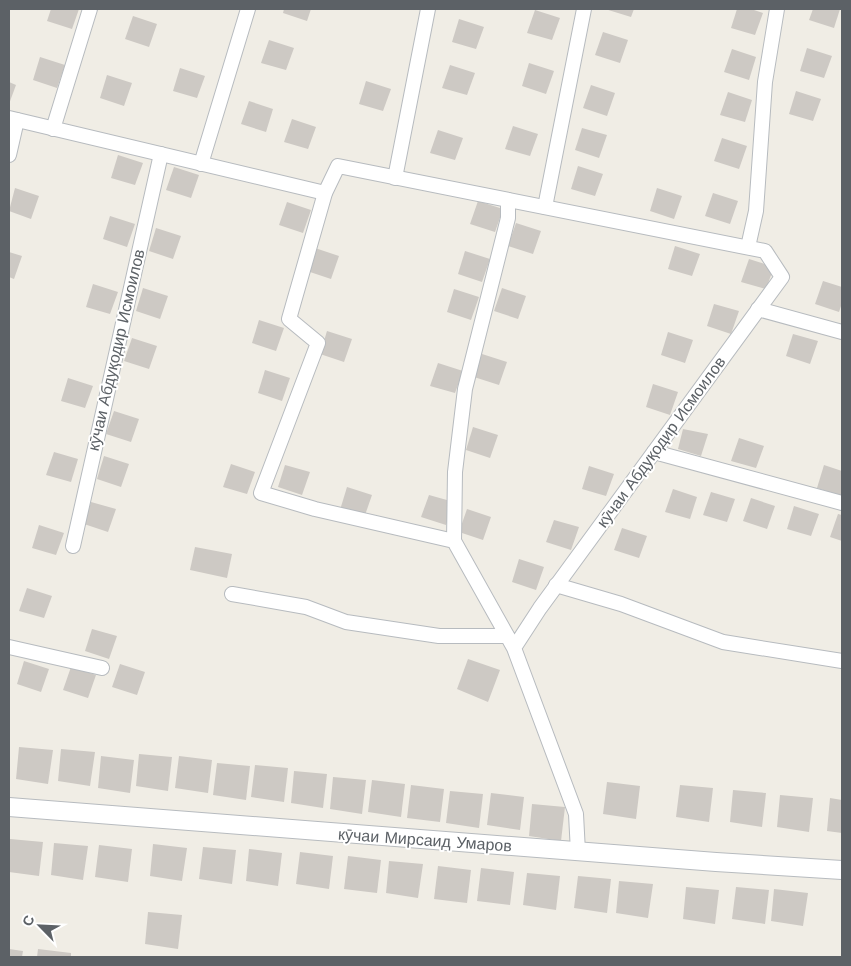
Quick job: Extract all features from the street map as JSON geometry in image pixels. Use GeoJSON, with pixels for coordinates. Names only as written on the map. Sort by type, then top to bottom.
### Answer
{"type":"FeatureCollection","features":[{"type":"Feature","properties":{"kind":"street"},"geometry":{"type":"LineString","coordinates":[[53,129],[90,9]]}},
{"type":"Feature","properties":{"kind":"street"},"geometry":{"type":"LineString","coordinates":[[201,164],[248,9]]}},
{"type":"Feature","properties":{"kind":"street"},"geometry":{"type":"LineString","coordinates":[[395,178],[428,9]]}},
{"type":"Feature","properties":{"kind":"street"},"geometry":{"type":"LineString","coordinates":[[545,207],[584,9]]}},
{"type":"Feature","properties":{"kind":"street"},"geometry":{"type":"LineString","coordinates":[[748,247],[756,211],[765,82],[777,9]]}},
{"type":"Feature","properties":{"kind":"street"},"geometry":{"type":"LineString","coordinates":[[9,155],[13,119],[325,193]]}},
{"type":"Feature","properties":{"kind":"street","name":"кӯчаи Абдуқодир Исмоилов"},"geometry":{"type":"LineString","coordinates":[[73,546],[161,154]]}},
{"type":"Feature","properties":{"kind":"street","name":"кӯчаи Абдуқодир Исмоилов"},"geometry":{"type":"LineString","coordinates":[[454,541],[315,510],[261,493],[318,343],[289,319],[325,193],[338,166],[766,251],[782,277],[556,585],[510,642]]}},
{"type":"Feature","properties":{"kind":"street"},"geometry":{"type":"LineString","coordinates":[[508,200],[508,218],[465,389],[455,472],[454,541],[510,642],[576,814],[578,852]]}},
{"type":"Feature","properties":{"kind":"street"},"geometry":{"type":"LineString","coordinates":[[758,310],[842,332]]}},
{"type":"Feature","properties":{"kind":"street"},"geometry":{"type":"LineString","coordinates":[[654,452],[842,504]]}},
{"type":"Feature","properties":{"kind":"street"},"geometry":{"type":"LineString","coordinates":[[556,585],[621,604],[723,642],[842,661]]}},
{"type":"Feature","properties":{"kind":"street"},"geometry":{"type":"LineString","coordinates":[[232,594],[306,607],[346,622],[439,636],[510,642]]}},
{"type":"Feature","properties":{"kind":"street"},"geometry":{"type":"LineString","coordinates":[[9,647],[102,668]]}},
{"type":"Feature","properties":{"kind":"street","name":"кӯчаи Мирсаид Умаров"},"geometry":{"type":"LineString","coordinates":[[9,808],[578,852],[842,870]]}},
{"type":"Feature","properties":{"kind":"building"},"geometry":{"type":"Polygon","coordinates":[[[51,9],[79,9],[72,29],[47,21],[51,9]]]}},
{"type":"Feature","properties":{"kind":"building"},"geometry":{"type":"Polygon","coordinates":[[[284,9],[311,9],[307,21],[283,13],[284,9]]]}},
{"type":"Feature","properties":{"kind":"building"},"geometry":{"type":"Polygon","coordinates":[[[605,9],[634,9],[631,17],[605,9]]]}},
{"type":"Feature","properties":{"kind":"building"},"geometry":{"type":"Polygon","coordinates":[[[737,9],[751,9],[763,13],[755,35],[731,28],[737,9]]]}},
{"type":"Feature","properties":{"kind":"building"},"geometry":{"type":"Polygon","coordinates":[[[813,9],[840,9],[834,28],[809,20],[813,9]]]}},
{"type":"Feature","properties":{"kind":"building"},"geometry":{"type":"Polygon","coordinates":[[[535,10],[560,18],[552,40],[527,33],[535,10]]]}},
{"type":"Feature","properties":{"kind":"building"},"geometry":{"type":"Polygon","coordinates":[[[133,16],[157,24],[149,47],[125,39],[133,16]]]}},
{"type":"Feature","properties":{"kind":"building"},"geometry":{"type":"Polygon","coordinates":[[[459,19],[484,27],[476,49],[452,42],[459,19]]]}},
{"type":"Feature","properties":{"kind":"building"},"geometry":{"type":"Polygon","coordinates":[[[603,32],[628,40],[620,63],[595,55],[603,32]]]}},
{"type":"Feature","properties":{"kind":"building"},"geometry":{"type":"Polygon","coordinates":[[[269,40],[294,48],[286,70],[261,63],[269,40]]]}},
{"type":"Feature","properties":{"kind":"building"},"geometry":{"type":"Polygon","coordinates":[[[807,48],[832,56],[824,78],[800,71],[807,48]]]}},
{"type":"Feature","properties":{"kind":"building"},"geometry":{"type":"Polygon","coordinates":[[[732,49],[756,57],[749,80],[724,72],[732,49]]]}},
{"type":"Feature","properties":{"kind":"building"},"geometry":{"type":"Polygon","coordinates":[[[40,57],[65,65],[57,88],[33,80],[40,57]]]}},
{"type":"Feature","properties":{"kind":"building"},"geometry":{"type":"Polygon","coordinates":[[[529,63],[554,71],[546,94],[522,86],[529,63]]]}},
{"type":"Feature","properties":{"kind":"building"},"geometry":{"type":"Polygon","coordinates":[[[450,65],[475,73],[467,95],[442,88],[450,65]]]}},
{"type":"Feature","properties":{"kind":"building"},"geometry":{"type":"Polygon","coordinates":[[[180,68],[205,76],[197,98],[173,91],[180,68]]]}},
{"type":"Feature","properties":{"kind":"building"},"geometry":{"type":"Polygon","coordinates":[[[107,75],[132,83],[124,106],[100,98],[107,75]]]}},
{"type":"Feature","properties":{"kind":"building"},"geometry":{"type":"Polygon","coordinates":[[[366,81],[391,89],[383,111],[359,104],[366,81]]]}},
{"type":"Feature","properties":{"kind":"building"},"geometry":{"type":"Polygon","coordinates":[[[9,82],[16,85],[9,104],[9,82]]]}},
{"type":"Feature","properties":{"kind":"building"},"geometry":{"type":"Polygon","coordinates":[[[591,85],[615,93],[607,116],[583,108],[591,85]]]}},
{"type":"Feature","properties":{"kind":"building"},"geometry":{"type":"Polygon","coordinates":[[[796,91],[821,99],[813,121],[789,114],[796,91]]]}},
{"type":"Feature","properties":{"kind":"building"},"geometry":{"type":"Polygon","coordinates":[[[728,92],[752,100],[745,122],[720,115],[728,92]]]}},
{"type":"Feature","properties":{"kind":"building"},"geometry":{"type":"Polygon","coordinates":[[[249,101],[273,109],[266,132],[241,124],[249,101]]]}},
{"type":"Feature","properties":{"kind":"building"},"geometry":{"type":"Polygon","coordinates":[[[292,119],[316,127],[308,149],[284,142],[292,119]]]}},
{"type":"Feature","properties":{"kind":"building"},"geometry":{"type":"Polygon","coordinates":[[[513,126],[538,134],[530,156],[505,149],[513,126]]]}},
{"type":"Feature","properties":{"kind":"building"},"geometry":{"type":"Polygon","coordinates":[[[582,128],[607,135],[599,158],[575,150],[582,128]]]}},
{"type":"Feature","properties":{"kind":"building"},"geometry":{"type":"Polygon","coordinates":[[[438,130],[463,138],[455,160],[430,153],[438,130]]]}},
{"type":"Feature","properties":{"kind":"building"},"geometry":{"type":"Polygon","coordinates":[[[722,138],[747,146],[739,169],[714,161],[722,138]]]}},
{"type":"Feature","properties":{"kind":"building"},"geometry":{"type":"Polygon","coordinates":[[[118,155],[143,163],[135,185],[111,178],[118,155]]]}},
{"type":"Feature","properties":{"kind":"building"},"geometry":{"type":"Polygon","coordinates":[[[578,166],[603,174],[595,196],[571,189],[578,166]]]}},
{"type":"Feature","properties":{"kind":"building"},"geometry":{"type":"Polygon","coordinates":[[[174,167],[199,175],[191,198],[166,190],[174,167]]]}},
{"type":"Feature","properties":{"kind":"building"},"geometry":{"type":"Polygon","coordinates":[[[15,188],[39,196],[31,219],[9,211],[15,188]]]}},
{"type":"Feature","properties":{"kind":"building"},"geometry":{"type":"Polygon","coordinates":[[[657,188],[682,196],[674,219],[650,211],[657,188]]]}},
{"type":"Feature","properties":{"kind":"building"},"geometry":{"type":"Polygon","coordinates":[[[713,193],[738,201],[730,224],[705,216],[713,193]]]}},
{"type":"Feature","properties":{"kind":"building"},"geometry":{"type":"Polygon","coordinates":[[[478,201],[503,209],[495,232],[470,224],[478,201]]]}},
{"type":"Feature","properties":{"kind":"building"},"geometry":{"type":"Polygon","coordinates":[[[287,202],[311,210],[303,233],[279,225],[287,202]]]}},
{"type":"Feature","properties":{"kind":"building"},"geometry":{"type":"Polygon","coordinates":[[[110,216],[135,224],[127,247],[103,239],[110,216]]]}},
{"type":"Feature","properties":{"kind":"building"},"geometry":{"type":"Polygon","coordinates":[[[516,223],[541,231],[533,254],[508,246],[516,223]]]}},
{"type":"Feature","properties":{"kind":"building"},"geometry":{"type":"Polygon","coordinates":[[[156,228],[181,236],[173,259],[149,251],[156,228]]]}},
{"type":"Feature","properties":{"kind":"building"},"geometry":{"type":"Polygon","coordinates":[[[675,246],[700,254],[692,276],[668,269],[675,246]]]}},
{"type":"Feature","properties":{"kind":"building"},"geometry":{"type":"Polygon","coordinates":[[[315,248],[339,256],[331,279],[307,271],[315,248]]]}},
{"type":"Feature","properties":{"kind":"building"},"geometry":{"type":"Polygon","coordinates":[[[465,251],[490,259],[482,282],[458,274],[465,251]]]}},
{"type":"Feature","properties":{"kind":"building"},"geometry":{"type":"Polygon","coordinates":[[[9,252],[22,256],[14,279],[9,277],[9,252]]]}},
{"type":"Feature","properties":{"kind":"building"},"geometry":{"type":"Polygon","coordinates":[[[749,259],[774,267],[766,289],[741,282],[749,259]]]}},
{"type":"Feature","properties":{"kind":"building"},"geometry":{"type":"Polygon","coordinates":[[[823,281],[842,287],[842,303],[839,312],[815,304],[823,281]]]}},
{"type":"Feature","properties":{"kind":"building"},"geometry":{"type":"Polygon","coordinates":[[[93,284],[118,292],[110,314],[86,307],[93,284]]]}},
{"type":"Feature","properties":{"kind":"building"},"geometry":{"type":"Polygon","coordinates":[[[143,288],[168,296],[160,319],[136,311],[143,288]]]}},
{"type":"Feature","properties":{"kind":"building"},"geometry":{"type":"Polygon","coordinates":[[[502,288],[526,296],[518,319],[494,311],[502,288]]]}},
{"type":"Feature","properties":{"kind":"building"},"geometry":{"type":"Polygon","coordinates":[[[454,289],[479,297],[471,320],[447,312],[454,289]]]}},
{"type":"Feature","properties":{"kind":"building"},"geometry":{"type":"Polygon","coordinates":[[[714,304],[739,311],[731,334],[707,326],[714,304]]]}},
{"type":"Feature","properties":{"kind":"building"},"geometry":{"type":"Polygon","coordinates":[[[259,320],[284,328],[276,351],[252,343],[259,320]]]}},
{"type":"Feature","properties":{"kind":"building"},"geometry":{"type":"Polygon","coordinates":[[[327,331],[352,339],[344,362],[320,354],[327,331]]]}},
{"type":"Feature","properties":{"kind":"building"},"geometry":{"type":"Polygon","coordinates":[[[668,332],[693,340],[685,363],[661,355],[668,332]]]}},
{"type":"Feature","properties":{"kind":"building"},"geometry":{"type":"Polygon","coordinates":[[[793,334],[818,341],[810,364],[786,356],[793,334]]]}},
{"type":"Feature","properties":{"kind":"building"},"geometry":{"type":"Polygon","coordinates":[[[132,338],[157,346],[149,369],[124,361],[132,338]]]}},
{"type":"Feature","properties":{"kind":"building"},"geometry":{"type":"Polygon","coordinates":[[[482,354],[507,362],[499,385],[474,377],[482,354]]]}},
{"type":"Feature","properties":{"kind":"building"},"geometry":{"type":"Polygon","coordinates":[[[438,363],[463,371],[455,393],[430,386],[438,363]]]}},
{"type":"Feature","properties":{"kind":"building"},"geometry":{"type":"Polygon","coordinates":[[[265,370],[290,378],[282,401],[258,393],[265,370]]]}},
{"type":"Feature","properties":{"kind":"building"},"geometry":{"type":"Polygon","coordinates":[[[68,378],[93,386],[85,408],[61,401],[68,378]]]}},
{"type":"Feature","properties":{"kind":"building"},"geometry":{"type":"Polygon","coordinates":[[[653,384],[678,392],[670,415],[646,407],[653,384]]]}},
{"type":"Feature","properties":{"kind":"building"},"geometry":{"type":"Polygon","coordinates":[[[114,411],[139,419],[131,442],[106,434],[114,411]]]}},
{"type":"Feature","properties":{"kind":"building"},"geometry":{"type":"Polygon","coordinates":[[[473,427],[498,435],[490,458],[466,450],[473,427]]]}},
{"type":"Feature","properties":{"kind":"building"},"geometry":{"type":"Polygon","coordinates":[[[683,429],[708,434],[701,456],[678,449],[683,429]]]}},
{"type":"Feature","properties":{"kind":"building"},"geometry":{"type":"Polygon","coordinates":[[[739,438],[764,446],[756,468],[731,461],[739,438]]]}},
{"type":"Feature","properties":{"kind":"building"},"geometry":{"type":"Polygon","coordinates":[[[54,452],[78,459],[71,482],[46,475],[54,452]]]}},
{"type":"Feature","properties":{"kind":"building"},"geometry":{"type":"Polygon","coordinates":[[[104,456],[129,464],[121,487],[97,479],[104,456]]]}},
{"type":"Feature","properties":{"kind":"building"},"geometry":{"type":"Polygon","coordinates":[[[231,464],[255,472],[247,494],[223,487],[231,464]]]}},
{"type":"Feature","properties":{"kind":"building"},"geometry":{"type":"Polygon","coordinates":[[[285,465],[310,472],[302,495],[278,487],[285,465]]]}},
{"type":"Feature","properties":{"kind":"building"},"geometry":{"type":"Polygon","coordinates":[[[824,465],[842,471],[841,496],[817,488],[824,465]]]}},
{"type":"Feature","properties":{"kind":"building"},"geometry":{"type":"Polygon","coordinates":[[[589,466],[614,474],[606,496],[582,489],[589,466]]]}},
{"type":"Feature","properties":{"kind":"building"},"geometry":{"type":"Polygon","coordinates":[[[347,487],[372,495],[364,518],[340,510],[347,487]]]}},
{"type":"Feature","properties":{"kind":"building"},"geometry":{"type":"Polygon","coordinates":[[[673,489],[697,497],[690,519],[665,512],[673,489]]]}},
{"type":"Feature","properties":{"kind":"building"},"geometry":{"type":"Polygon","coordinates":[[[711,492],[735,499],[727,522],[703,515],[711,492]]]}},
{"type":"Feature","properties":{"kind":"building"},"geometry":{"type":"Polygon","coordinates":[[[429,495],[454,502],[446,525],[421,517],[429,495]]]}},
{"type":"Feature","properties":{"kind":"building"},"geometry":{"type":"Polygon","coordinates":[[[751,498],[775,506],[767,529],[743,521],[751,498]]]}},
{"type":"Feature","properties":{"kind":"building"},"geometry":{"type":"Polygon","coordinates":[[[91,502],[116,509],[108,532],[84,524],[91,502]]]}},
{"type":"Feature","properties":{"kind":"building"},"geometry":{"type":"Polygon","coordinates":[[[794,506],[819,514],[811,536],[787,529],[794,506]]]}},
{"type":"Feature","properties":{"kind":"building"},"geometry":{"type":"Polygon","coordinates":[[[467,509],[491,517],[483,540],[459,532],[467,509]]]}},
{"type":"Feature","properties":{"kind":"building"},"geometry":{"type":"Polygon","coordinates":[[[838,514],[842,515],[842,541],[830,537],[838,514]]]}},
{"type":"Feature","properties":{"kind":"building"},"geometry":{"type":"Polygon","coordinates":[[[554,520],[579,527],[571,550],[546,542],[554,520]]]}},
{"type":"Feature","properties":{"kind":"building"},"geometry":{"type":"Polygon","coordinates":[[[39,525],[64,533],[56,555],[32,548],[39,525]]]}},
{"type":"Feature","properties":{"kind":"building"},"geometry":{"type":"Polygon","coordinates":[[[622,528],[647,536],[639,558],[614,550],[622,528]]]}},
{"type":"Feature","properties":{"kind":"building"},"geometry":{"type":"Polygon","coordinates":[[[195,547],[232,554],[227,578],[190,570],[195,547]]]}},
{"type":"Feature","properties":{"kind":"building"},"geometry":{"type":"Polygon","coordinates":[[[519,559],[544,567],[536,590],[512,582],[519,559]]]}},
{"type":"Feature","properties":{"kind":"building"},"geometry":{"type":"Polygon","coordinates":[[[27,588],[52,596],[44,618],[19,611],[27,588]]]}},
{"type":"Feature","properties":{"kind":"building"},"geometry":{"type":"Polygon","coordinates":[[[92,629],[117,636],[109,659],[85,651],[92,629]]]}},
{"type":"Feature","properties":{"kind":"building"},"geometry":{"type":"Polygon","coordinates":[[[468,659],[500,670],[488,702],[457,689],[468,659]]]}},
{"type":"Feature","properties":{"kind":"building"},"geometry":{"type":"Polygon","coordinates":[[[24,661],[49,669],[41,692],[17,684],[24,661]]]}},
{"type":"Feature","properties":{"kind":"building"},"geometry":{"type":"Polygon","coordinates":[[[120,664],[145,672],[137,695],[112,687],[120,664]]]}},
{"type":"Feature","properties":{"kind":"building"},"geometry":{"type":"Polygon","coordinates":[[[71,667],[96,675],[88,698],[63,690],[71,667]]]}},
{"type":"Feature","properties":{"kind":"building"},"geometry":{"type":"Polygon","coordinates":[[[19,747],[53,750],[48,784],[16,779],[19,747]]]}},
{"type":"Feature","properties":{"kind":"building"},"geometry":{"type":"Polygon","coordinates":[[[61,749],[95,752],[90,786],[58,781],[61,749]]]}},
{"type":"Feature","properties":{"kind":"building"},"geometry":{"type":"Polygon","coordinates":[[[139,754],[172,757],[168,791],[136,786],[139,754]]]}},
{"type":"Feature","properties":{"kind":"building"},"geometry":{"type":"Polygon","coordinates":[[[101,756],[134,760],[130,793],[98,788],[101,756]]]}},
{"type":"Feature","properties":{"kind":"building"},"geometry":{"type":"Polygon","coordinates":[[[179,756],[212,760],[208,793],[175,788],[179,756]]]}},
{"type":"Feature","properties":{"kind":"building"},"geometry":{"type":"Polygon","coordinates":[[[217,763],[250,766],[246,800],[213,795],[217,763]]]}},
{"type":"Feature","properties":{"kind":"building"},"geometry":{"type":"Polygon","coordinates":[[[255,765],[288,768],[284,802],[251,797],[255,765]]]}},
{"type":"Feature","properties":{"kind":"building"},"geometry":{"type":"Polygon","coordinates":[[[294,771],[327,774],[323,808],[291,803],[294,771]]]}},
{"type":"Feature","properties":{"kind":"building"},"geometry":{"type":"Polygon","coordinates":[[[333,777],[366,780],[362,814],[330,809],[333,777]]]}},
{"type":"Feature","properties":{"kind":"building"},"geometry":{"type":"Polygon","coordinates":[[[372,780],[405,784],[401,817],[368,812],[372,780]]]}},
{"type":"Feature","properties":{"kind":"building"},"geometry":{"type":"Polygon","coordinates":[[[607,782],[640,786],[636,819],[603,814],[607,782]]]}},
{"type":"Feature","properties":{"kind":"building"},"geometry":{"type":"Polygon","coordinates":[[[411,785],[444,789],[440,822],[407,818],[411,785]]]}},
{"type":"Feature","properties":{"kind":"building"},"geometry":{"type":"Polygon","coordinates":[[[680,785],[713,788],[709,822],[676,817],[680,785]]]}},
{"type":"Feature","properties":{"kind":"building"},"geometry":{"type":"Polygon","coordinates":[[[733,790],[766,793],[762,827],[730,822],[733,790]]]}},
{"type":"Feature","properties":{"kind":"building"},"geometry":{"type":"Polygon","coordinates":[[[450,791],[483,794],[479,828],[446,823],[450,791]]]}},
{"type":"Feature","properties":{"kind":"building"},"geometry":{"type":"Polygon","coordinates":[[[491,793],[524,797],[520,830],[487,825],[491,793]]]}},
{"type":"Feature","properties":{"kind":"building"},"geometry":{"type":"Polygon","coordinates":[[[780,795],[813,798],[809,832],[777,827],[780,795]]]}},
{"type":"Feature","properties":{"kind":"building"},"geometry":{"type":"Polygon","coordinates":[[[830,798],[842,800],[842,833],[827,831],[830,798]]]}},
{"type":"Feature","properties":{"kind":"building"},"geometry":{"type":"Polygon","coordinates":[[[532,804],[565,807],[561,841],[529,836],[532,804]]]}},
{"type":"Feature","properties":{"kind":"building"},"geometry":{"type":"Polygon","coordinates":[[[10,839],[43,842],[39,876],[9,872],[10,839]]]}},
{"type":"Feature","properties":{"kind":"building"},"geometry":{"type":"Polygon","coordinates":[[[54,843],[88,846],[83,880],[51,875],[54,843]]]}},
{"type":"Feature","properties":{"kind":"building"},"geometry":{"type":"Polygon","coordinates":[[[153,844],[187,848],[182,881],[150,876],[153,844]]]}},
{"type":"Feature","properties":{"kind":"building"},"geometry":{"type":"Polygon","coordinates":[[[99,845],[132,849],[128,882],[95,877],[99,845]]]}},
{"type":"Feature","properties":{"kind":"building"},"geometry":{"type":"Polygon","coordinates":[[[203,847],[236,850],[232,884],[199,879],[203,847]]]}},
{"type":"Feature","properties":{"kind":"building"},"geometry":{"type":"Polygon","coordinates":[[[249,849],[282,853],[278,886],[246,881],[249,849]]]}},
{"type":"Feature","properties":{"kind":"building"},"geometry":{"type":"Polygon","coordinates":[[[300,852],[333,856],[329,889],[296,884],[300,852]]]}},
{"type":"Feature","properties":{"kind":"building"},"geometry":{"type":"Polygon","coordinates":[[[348,856],[381,860],[377,893],[344,889],[348,856]]]}},
{"type":"Feature","properties":{"kind":"building"},"geometry":{"type":"Polygon","coordinates":[[[389,861],[423,864],[418,898],[386,893],[389,861]]]}},
{"type":"Feature","properties":{"kind":"building"},"geometry":{"type":"Polygon","coordinates":[[[438,866],[471,870],[467,903],[434,899],[438,866]]]}},
{"type":"Feature","properties":{"kind":"building"},"geometry":{"type":"Polygon","coordinates":[[[481,868],[514,872],[510,905],[477,901],[481,868]]]}},
{"type":"Feature","properties":{"kind":"building"},"geometry":{"type":"Polygon","coordinates":[[[527,873],[560,876],[556,910],[523,905],[527,873]]]}},
{"type":"Feature","properties":{"kind":"building"},"geometry":{"type":"Polygon","coordinates":[[[578,876],[611,879],[607,913],[574,908],[578,876]]]}},
{"type":"Feature","properties":{"kind":"building"},"geometry":{"type":"Polygon","coordinates":[[[619,881],[653,884],[648,918],[616,913],[619,881]]]}},
{"type":"Feature","properties":{"kind":"building"},"geometry":{"type":"Polygon","coordinates":[[[686,887],[719,890],[715,924],[683,919],[686,887]]]}},
{"type":"Feature","properties":{"kind":"building"},"geometry":{"type":"Polygon","coordinates":[[[736,887],[769,890],[765,924],[732,919],[736,887]]]}},
{"type":"Feature","properties":{"kind":"building"},"geometry":{"type":"Polygon","coordinates":[[[774,889],[808,893],[803,926],[771,921],[774,889]]]}},
{"type":"Feature","properties":{"kind":"building"},"geometry":{"type":"Polygon","coordinates":[[[148,912],[182,915],[178,949],[145,944],[148,912]]]}},
{"type":"Feature","properties":{"kind":"building"},"geometry":{"type":"Polygon","coordinates":[[[9,949],[23,951],[22,957],[9,957],[9,949]]]}},
{"type":"Feature","properties":{"kind":"building"},"geometry":{"type":"Polygon","coordinates":[[[38,949],[71,953],[71,957],[37,957],[38,949]]]}}]}
